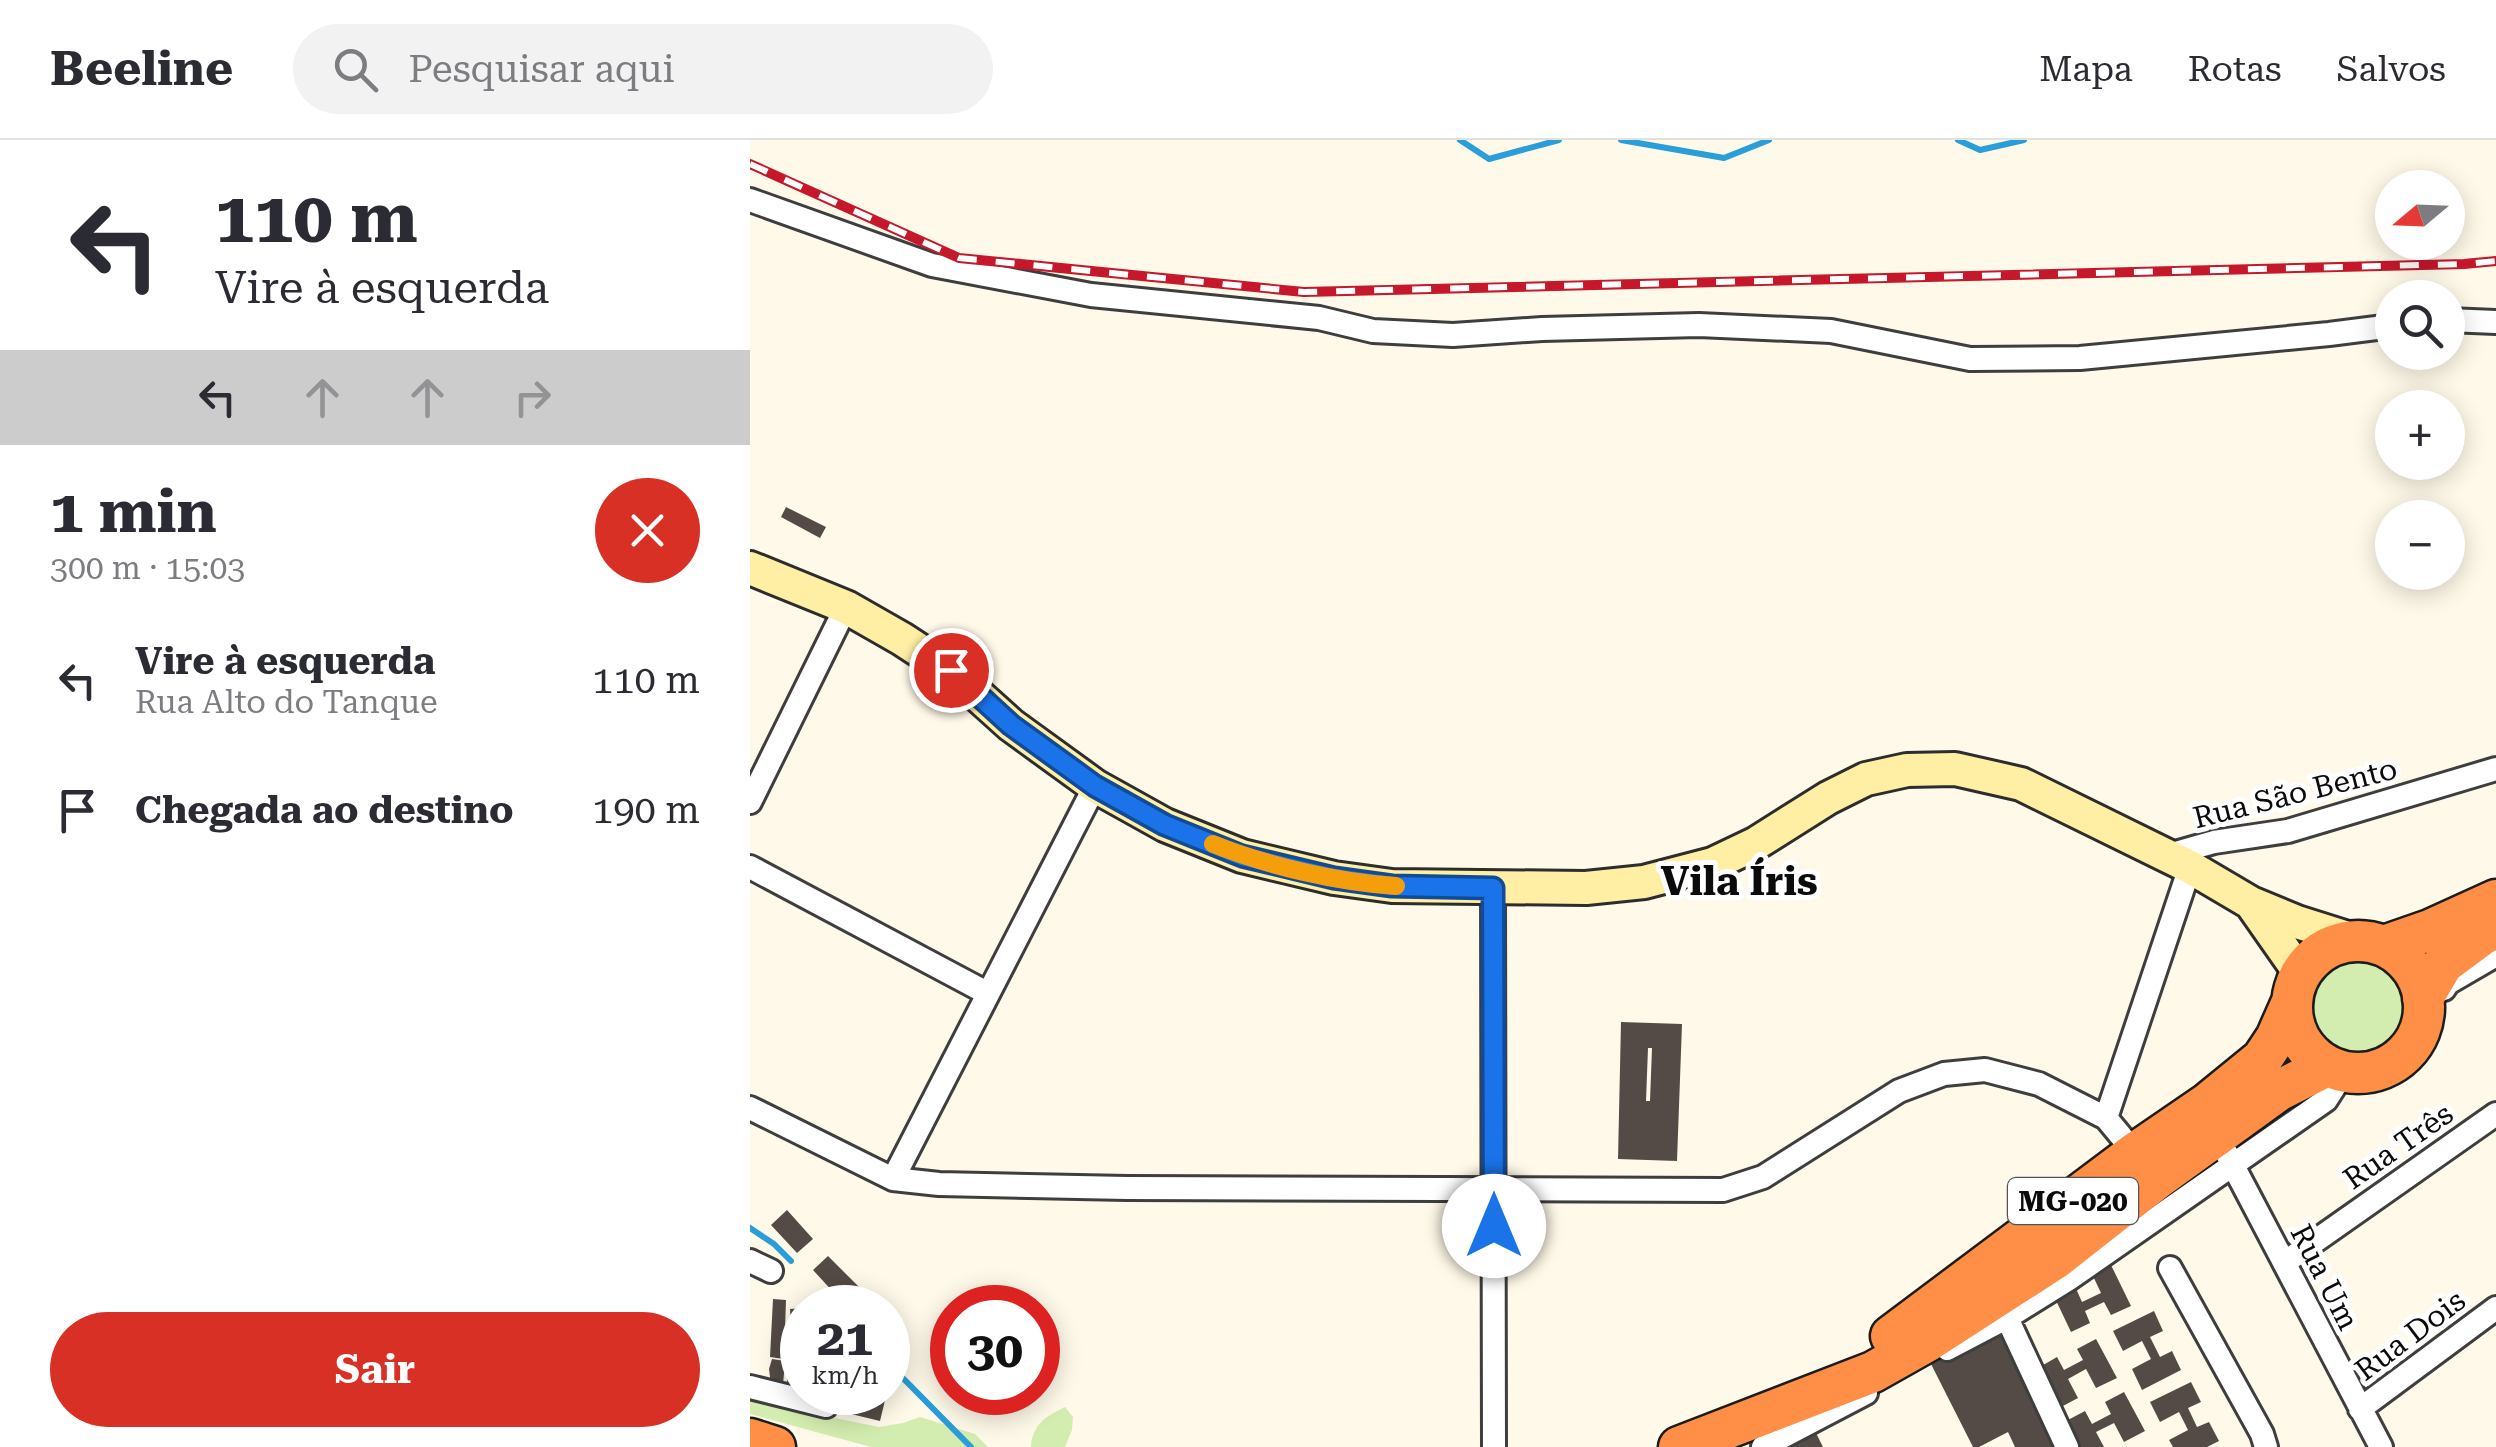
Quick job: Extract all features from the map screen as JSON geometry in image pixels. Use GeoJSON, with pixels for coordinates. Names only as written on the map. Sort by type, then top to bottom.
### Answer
{"type":"FeatureCollection","features":[{"type":"Feature","properties":{"kind":"highway","name":"MG-020"},"geometry":{"type":"LineString","coordinates":[[1995,1294],[2036,1229],[2262,1059],[2276,1038],[2296,988],[2323,950],[2430,930],[2496,900]]}},
{"type":"Feature","properties":{"kind":"highway","name":"MG-020"},"geometry":{"type":"LineString","coordinates":[[1678,1447],[1859,1386],[1866,1355],[1995,1294],[2055,1259],[2225,1150],[2278,1091],[2336,1069],[2371,1072],[2396,1061],[2415,1041],[2423,1006],[2442,964],[2496,928]]}},
{"type":"Feature","properties":{"kind":"highway"},"geometry":{"type":"LineString","coordinates":[[2369,943],[2403,958],[2417,976],[2423,1006]]}},
{"type":"Feature","properties":{"kind":"highway"},"geometry":{"type":"LineString","coordinates":[[2296,988],[2295,1028],[2308,1050],[2336,1069]]}},
{"type":"Feature","properties":{"kind":"highway"},"geometry":{"type":"LineString","coordinates":[[750,1438],[775,1447]]}},
{"type":"Feature","properties":{"kind":"main road"},"geometry":{"type":"LineString","coordinates":[[750,568],[846,607],[902,639],[951,670],[1011,725],[1095,786],[1165,825],[1242,856],[1334,878],[1392,886],[1493,888],[1586,888],[1644,882],[1712,864],[1755,844],[1866,779],[1907,770],[1955,770],[2021,784],[2178,862],[2251,904],[2369,943]]}},
{"type":"Feature","properties":{"kind":"main road"},"geometry":{"type":"LineString","coordinates":[[2251,904],[2296,988]]}},
{"type":"Feature","properties":{"kind":"street"},"geometry":{"type":"LineString","coordinates":[[750,200],[932,266],[1091,296],[1319,318],[1373,331],[1453,335],[1542,328],[1699,325],[1831,331],[1970,359],[2080,358],[2375,328]]}},
{"type":"Feature","properties":{"kind":"street"},"geometry":{"type":"LineString","coordinates":[[2465,321],[2496,322]]}},
{"type":"Feature","properties":{"kind":"street"},"geometry":{"type":"LineString","coordinates":[[750,802],[846,607]]}},
{"type":"Feature","properties":{"kind":"street","name":"Rua São Bento"},"geometry":{"type":"LineString","coordinates":[[2106,1118],[2178,862],[2214,842],[2288,831],[2496,770]]}},
{"type":"Feature","properties":{"kind":"street"},"geometry":{"type":"LineString","coordinates":[[894,1178],[1095,786]]}},
{"type":"Feature","properties":{"kind":"street"},"geometry":{"type":"LineString","coordinates":[[750,866],[987,993]]}},
{"type":"Feature","properties":{"kind":"street"},"geometry":{"type":"LineString","coordinates":[[1493,888],[1494,1447]]}},
{"type":"Feature","properties":{"kind":"street"},"geometry":{"type":"LineString","coordinates":[[2423,1006],[2448,983],[2496,954]]}},
{"type":"Feature","properties":{"kind":"street"},"geometry":{"type":"LineString","coordinates":[[750,1108],[894,1178],[939,1184],[1723,1190],[1763,1177],[1899,1091],[1944,1074],[1985,1070],[2038,1084],[2106,1118],[2135,1153]]}},
{"type":"Feature","properties":{"kind":"street","name":"Rua Três"},"geometry":{"type":"LineString","coordinates":[[2284,1262],[2496,1114]]}},
{"type":"Feature","properties":{"kind":"street","name":"Rua Um"},"geometry":{"type":"LineString","coordinates":[[2225,1150],[2381,1447]]}},
{"type":"Feature","properties":{"kind":"street"},"geometry":{"type":"LineString","coordinates":[[2170,1268],[2266,1447]]}},
{"type":"Feature","properties":{"kind":"street"},"geometry":{"type":"LineString","coordinates":[[1763,1447],[1995,1294],[2067,1447]]}},
{"type":"Feature","properties":{"kind":"street","name":"Rua Dois"},"geometry":{"type":"LineString","coordinates":[[2360,1409],[2496,1308]]}},
{"type":"Feature","properties":{"kind":"street"},"geometry":{"type":"LineString","coordinates":[[750,1387],[780,1394]]}},
{"type":"Feature","properties":{"kind":"green space"},"geometry":{"type":"Polygon","coordinates":[[[2358,957],[2378,961],[2394,972],[2405,988],[2409,1008],[2405,1028],[2394,1044],[2378,1055],[2358,1059],[2338,1055],[2322,1044],[2311,1028],[2307,1008],[2311,988],[2322,972],[2338,961],[2358,957]]]}},
{"type":"Feature","properties":{"kind":"green space"},"geometry":{"type":"Polygon","coordinates":[[[750,1397],[780,1405],[780,1415],[821,1415],[879,1427],[920,1417],[975,1434],[988,1447],[871,1447],[750,1414],[750,1397]]]}},
{"type":"Feature","properties":{"kind":"green space"},"geometry":{"type":"Polygon","coordinates":[[[1065,1407],[1073,1417],[1065,1447],[1031,1447],[1041,1422],[1051,1415],[1060,1415],[1065,1407]]]}},
{"type":"Feature","properties":{"kind":"building"},"geometry":{"type":"Polygon","coordinates":[[[786,507],[826,527],[820,538],[781,517],[786,507]]]}},
{"type":"Feature","properties":{"kind":"building"},"geometry":{"type":"Polygon","coordinates":[[[1621,1022],[1682,1024],[1677,1161],[1618,1159],[1621,1022]],[[1648,1048],[1646,1101],[1650,1101],[1652,1048],[1648,1048]]]}},
{"type":"Feature","properties":{"kind":"building"},"geometry":{"type":"Polygon","coordinates":[[[787,1210],[813,1239],[797,1253],[771,1225],[787,1210]]]}},
{"type":"Feature","properties":{"kind":"building"},"geometry":{"type":"Polygon","coordinates":[[[828,1256],[857,1285],[827,1285],[813,1270],[828,1256]]]}},
{"type":"Feature","properties":{"kind":"building"},"geometry":{"type":"Polygon","coordinates":[[[2111,1265],[2131,1306],[2111,1315],[2104,1302],[2085,1311],[2090,1323],[2071,1332],[2052,1292],[2073,1282],[2082,1302],[2101,1293],[2092,1274],[2111,1265]]]}},
{"type":"Feature","properties":{"kind":"building"},"geometry":{"type":"Polygon","coordinates":[[[773,1299],[780,1300],[780,1358],[770,1357],[773,1299]]]}},
{"type":"Feature","properties":{"kind":"building"},"geometry":{"type":"Polygon","coordinates":[[[2154,1311],[2163,1331],[2150,1337],[2160,1357],[2172,1351],[2181,1370],[2142,1390],[2132,1369],[2151,1359],[2142,1341],[2123,1351],[2113,1331],[2154,1311]]]}},
{"type":"Feature","properties":{"kind":"building"},"geometry":{"type":"Polygon","coordinates":[[[2003,1327],[2061,1447],[2015,1447],[2008,1432],[1973,1447],[1931,1364],[2003,1327]]]}},
{"type":"Feature","properties":{"kind":"building"},"geometry":{"type":"Polygon","coordinates":[[[2096,1339],[2117,1378],[2096,1388],[2086,1369],[2068,1379],[2078,1398],[2059,1408],[2038,1368],[2057,1357],[2064,1370],[2083,1360],[2077,1349],[2096,1339]]]}},
{"type":"Feature","properties":{"kind":"building"},"geometry":{"type":"Polygon","coordinates":[[[772,1359],[780,1360],[780,1385],[771,1385],[772,1359]]]}},
{"type":"Feature","properties":{"kind":"building"},"geometry":{"type":"Polygon","coordinates":[[[2191,1382],[2201,1402],[2188,1408],[2197,1427],[2209,1422],[2219,1441],[2207,1447],[2173,1447],[2169,1440],[2188,1430],[2179,1412],[2160,1422],[2150,1402],[2191,1382]]]}},
{"type":"Feature","properties":{"kind":"building"},"geometry":{"type":"Polygon","coordinates":[[[2124,1392],[2145,1431],[2124,1442],[2114,1423],[2096,1432],[2104,1447],[2079,1447],[2066,1421],[2085,1411],[2092,1424],[2111,1414],[2105,1402],[2124,1392]]]}},
{"type":"Feature","properties":{"kind":"building"},"geometry":{"type":"Polygon","coordinates":[[[855,1415],[881,1415],[880,1421],[855,1415]]]}},
{"type":"Feature","properties":{"kind":"building"},"geometry":{"type":"Polygon","coordinates":[[[1812,1425],[1823,1447],[1781,1447],[1812,1425]]]}},
{"type":"Feature","properties":{"kind":"waterway"},"geometry":{"type":"LineString","coordinates":[[1460,140],[1489,159],[1559,140]]}},
{"type":"Feature","properties":{"kind":"waterway"},"geometry":{"type":"LineString","coordinates":[[1621,140],[1724,158],[1769,140]]}},
{"type":"Feature","properties":{"kind":"waterway"},"geometry":{"type":"LineString","coordinates":[[1958,140],[1980,150],[2024,140]]}},
{"type":"Feature","properties":{"kind":"waterway"},"geometry":{"type":"LineString","coordinates":[[750,1228],[791,1261]]}},
{"type":"Feature","properties":{"kind":"waterway"},"geometry":{"type":"LineString","coordinates":[[910,1385],[971,1447]]}},
{"type":"Feature","properties":{"kind":"railway"},"geometry":{"type":"LineString","coordinates":[[750,164],[959,258],[1304,292],[2496,261]]}},
{"type":"Feature","properties":{"kind":"slow traffic"},"geometry":{"type":"LineString","coordinates":[[1213,844],[1242,856],[1334,878],[1396,886]]}},
{"type":"Feature","properties":{"kind":"district","name":"Vila Íris"},"geometry":{"type":"Point","coordinates":[1739,881]}},
{"type":"Feature","properties":{"kind":"route"},"geometry":{"type":"LineString","coordinates":[[951,670],[1011,725],[1095,786],[1165,825],[1242,856],[1334,878],[1392,886],[1493,888],[1494,1226]]}}]}
